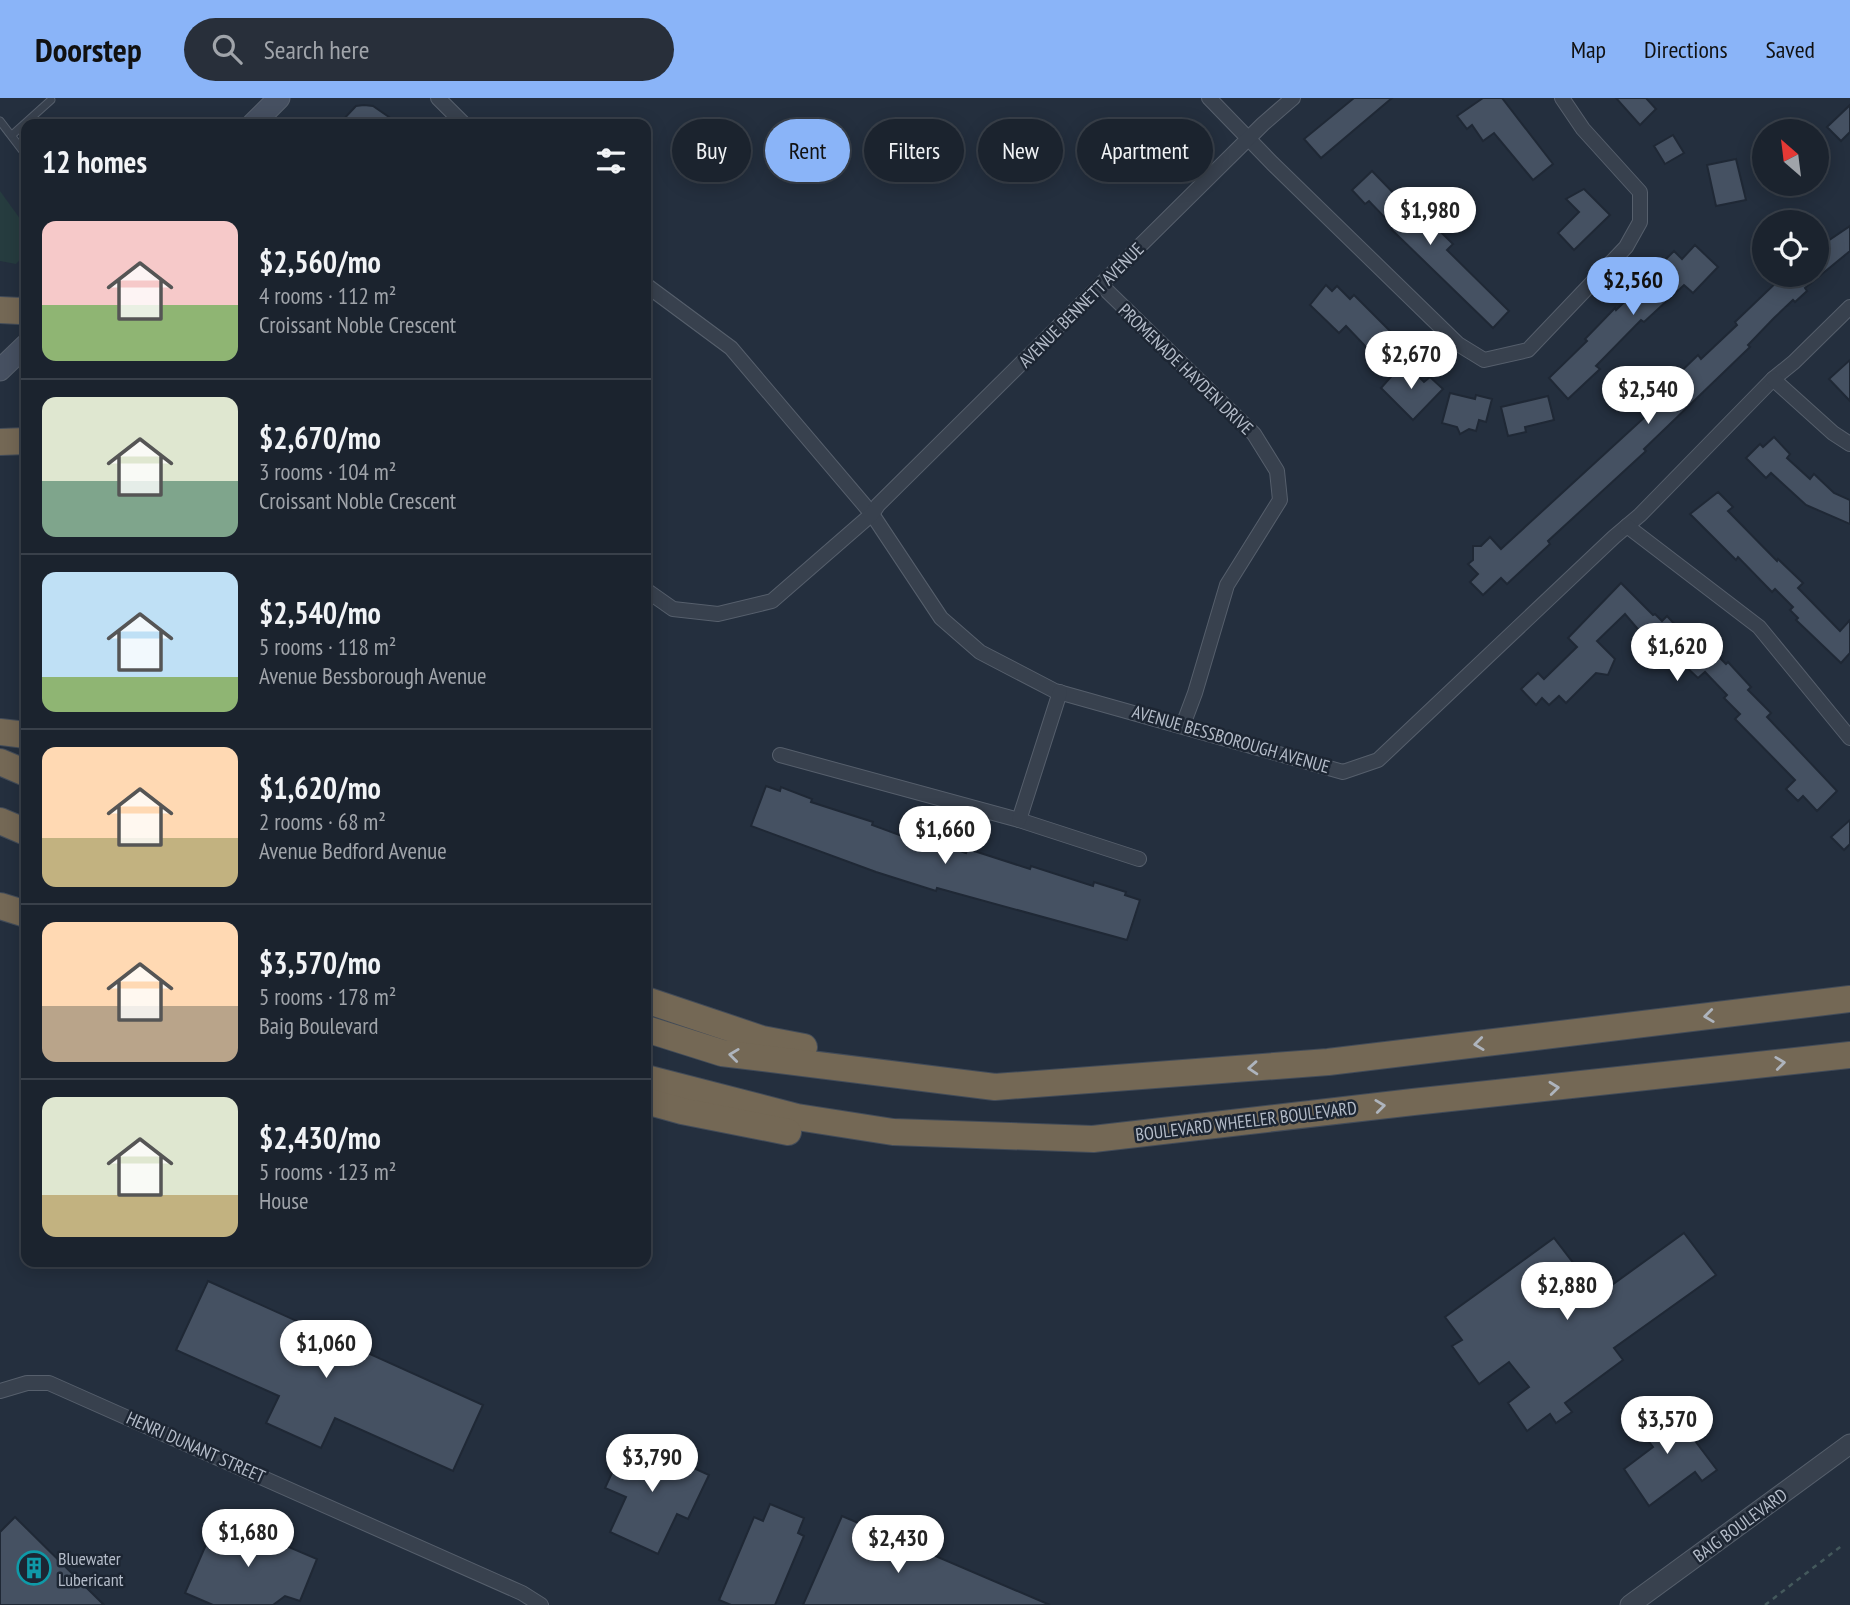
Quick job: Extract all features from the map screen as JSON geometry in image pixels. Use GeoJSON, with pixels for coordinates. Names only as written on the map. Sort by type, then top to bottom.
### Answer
{"type":"FeatureCollection","features":[{"type":"Feature","properties":{"kind":"highway"},"geometry":{"type":"LineString","coordinates":[[0,310],[21,312]]}},
{"type":"Feature","properties":{"kind":"highway"},"geometry":{"type":"LineString","coordinates":[[0,442],[21,441]]}},
{"type":"Feature","properties":{"kind":"highway"},"geometry":{"type":"LineString","coordinates":[[0,732],[21,734]]}},
{"type":"Feature","properties":{"kind":"highway"},"geometry":{"type":"LineString","coordinates":[[0,762],[21,771]]}},
{"type":"Feature","properties":{"kind":"highway"},"geometry":{"type":"LineString","coordinates":[[0,821],[21,830]]}},
{"type":"Feature","properties":{"kind":"highway"},"geometry":{"type":"LineString","coordinates":[[0,906],[21,912]]}},
{"type":"Feature","properties":{"kind":"highway"},"geometry":{"type":"LineString","coordinates":[[651,1031],[722,1054],[995,1087],[1328,1062],[1850,999]]}},
{"type":"Feature","properties":{"kind":"highway"},"geometry":{"type":"LineString","coordinates":[[651,1002],[762,1040],[947,1072],[1062,1083]]}},
{"type":"Feature","properties":{"kind":"highway","name":"BOULEVARD WHEELER BOULEVARD"},"geometry":{"type":"LineString","coordinates":[[651,1079],[797,1117],[893,1132],[1093,1139],[1850,1055]]}},
{"type":"Feature","properties":{"kind":"highway"},"geometry":{"type":"LineString","coordinates":[[651,1102],[682,1111],[873,1145],[1009,1146],[1093,1139]]}},
{"type":"Feature","properties":{"kind":"main road"},"geometry":{"type":"LineString","coordinates":[[258,119],[279,98]]}},
{"type":"Feature","properties":{"kind":"main road"},"geometry":{"type":"LineString","coordinates":[[0,370],[21,350]]}},
{"type":"Feature","properties":{"kind":"street"},"geometry":{"type":"LineString","coordinates":[[438,98],[459,119]]}},
{"type":"Feature","properties":{"kind":"street"},"geometry":{"type":"LineString","coordinates":[[1209,98],[1458,344],[1483,360],[1528,349],[1626,247],[1640,222],[1640,192],[1583,129],[1562,98]]}},
{"type":"Feature","properties":{"kind":"street","name":"AVENUE BENNETT AVENUE"},"geometry":{"type":"LineString","coordinates":[[651,594],[673,609],[718,614],[772,601],[872,514],[878,505],[1249,137],[1293,98]]}},
{"type":"Feature","properties":{"kind":"street","name":"PROMENADE HAYDEN DRIVE"},"geometry":{"type":"LineString","coordinates":[[1101,285],[1254,434],[1277,471],[1280,500],[1227,585],[1183,725]]}},
{"type":"Feature","properties":{"kind":"street","name":"AVENUE BESSBOROUGH AVENUE"},"geometry":{"type":"LineString","coordinates":[[651,289],[731,348],[872,514],[941,618],[980,652],[1060,692],[1343,772],[1378,760],[1640,515],[1773,379],[1850,307]]}},
{"type":"Feature","properties":{"kind":"street"},"geometry":{"type":"LineString","coordinates":[[1773,379],[1833,433],[1850,444]]}},
{"type":"Feature","properties":{"kind":"street"},"geometry":{"type":"LineString","coordinates":[[1627,526],[1759,627],[1850,738]]}},
{"type":"Feature","properties":{"kind":"street"},"geometry":{"type":"LineString","coordinates":[[1019,820],[1060,692]]}},
{"type":"Feature","properties":{"kind":"street"},"geometry":{"type":"LineString","coordinates":[[780,755],[1019,820],[1139,859]]}},
{"type":"Feature","properties":{"kind":"street","name":"HENRI DUNANT STREET"},"geometry":{"type":"LineString","coordinates":[[0,1391],[27,1382],[49,1383],[522,1593],[541,1605]]}},
{"type":"Feature","properties":{"kind":"street","name":"BAIG BOULEVARD"},"geometry":{"type":"LineString","coordinates":[[1630,1605],[1850,1444]]}},
{"type":"Feature","properties":{"kind":"lane"},"geometry":{"type":"LineString","coordinates":[[30,119],[51,100]]}},
{"type":"Feature","properties":{"kind":"lane"},"geometry":{"type":"LineString","coordinates":[[0,121],[21,148]]}},
{"type":"Feature","properties":{"kind":"lane"},"geometry":{"type":"LineString","coordinates":[[12,135],[21,127]]}},
{"type":"Feature","properties":{"kind":"path"},"geometry":{"type":"LineString","coordinates":[[1765,1605],[1844,1545]]}},
{"type":"Feature","properties":{"kind":"green space"},"geometry":{"type":"Polygon","coordinates":[[[0,191],[21,220],[21,258],[16,264],[0,261],[0,191]]]}},
{"type":"Feature","properties":{"kind":"building"},"geometry":{"type":"Polygon","coordinates":[[[1354,98],[1392,98],[1321,158],[1304,139],[1354,98]]]}},
{"type":"Feature","properties":{"kind":"building"},"geometry":{"type":"Polygon","coordinates":[[[1483,98],[1502,98],[1553,164],[1533,180],[1494,133],[1483,141],[1472,125],[1467,129],[1457,116],[1483,98]]]}},
{"type":"Feature","properties":{"kind":"building"},"geometry":{"type":"Polygon","coordinates":[[[1616,98],[1646,98],[1656,109],[1640,125],[1616,98]]]}},
{"type":"Feature","properties":{"kind":"building"},"geometry":{"type":"Polygon","coordinates":[[[1850,105],[1850,132],[1841,141],[1829,129],[1829,125],[1850,105]]]}},
{"type":"Feature","properties":{"kind":"building"},"geometry":{"type":"Polygon","coordinates":[[[356,106],[373,106],[392,119],[344,119],[356,106]]]}},
{"type":"Feature","properties":{"kind":"building"},"geometry":{"type":"Polygon","coordinates":[[[1673,135],[1684,153],[1665,164],[1654,146],[1673,135]]]}},
{"type":"Feature","properties":{"kind":"building"},"geometry":{"type":"Polygon","coordinates":[[[1736,159],[1746,200],[1716,206],[1707,165],[1736,159]]]}},
{"type":"Feature","properties":{"kind":"building"},"geometry":{"type":"Polygon","coordinates":[[[1372,171],[1410,210],[1414,206],[1453,244],[1447,250],[1509,311],[1493,328],[1391,229],[1393,226],[1369,201],[1365,204],[1352,190],[1372,171]]]}},
{"type":"Feature","properties":{"kind":"building"},"geometry":{"type":"Polygon","coordinates":[[[1584,189],[1610,215],[1574,250],[1558,233],[1579,212],[1566,199],[1584,189]]]}},
{"type":"Feature","properties":{"kind":"building"},"geometry":{"type":"Polygon","coordinates":[[[1850,226],[1850,251],[1829,268],[1829,240],[1850,226]]]}},
{"type":"Feature","properties":{"kind":"building"},"geometry":{"type":"Polygon","coordinates":[[[1695,245],[1718,267],[1693,293],[1684,285],[1644,322],[1641,320],[1596,366],[1600,369],[1568,399],[1549,378],[1587,341],[1585,339],[1615,308],[1616,310],[1638,289],[1639,291],[1664,267],[1661,264],[1674,251],[1682,259],[1695,245]]]}},
{"type":"Feature","properties":{"kind":"building"},"geometry":{"type":"Polygon","coordinates":[[[1326,285],[1332,291],[1337,286],[1350,299],[1354,295],[1407,348],[1391,365],[1370,345],[1367,348],[1346,326],[1339,333],[1310,305],[1326,285]]]}},
{"type":"Feature","properties":{"kind":"building"},"geometry":{"type":"Polygon","coordinates":[[[1771,287],[1806,287],[1807,291],[1774,318],[1748,345],[1750,347],[1644,449],[1646,451],[1548,541],[1550,544],[1507,584],[1501,578],[1483,595],[1470,582],[1478,574],[1468,564],[1473,560],[1473,546],[1481,546],[1490,537],[1501,549],[1646,416],[1638,408],[1664,382],[1667,385],[1698,355],[1701,359],[1737,325],[1735,322],[1771,287]]]}},
{"type":"Feature","properties":{"kind":"building"},"geometry":{"type":"Polygon","coordinates":[[[1850,360],[1850,401],[1829,379],[1850,360]]]}},
{"type":"Feature","properties":{"kind":"building"},"geometry":{"type":"Polygon","coordinates":[[[1404,362],[1424,382],[1430,377],[1443,389],[1413,420],[1381,388],[1404,362]]]}},
{"type":"Feature","properties":{"kind":"building"},"geometry":{"type":"Polygon","coordinates":[[[1450,393],[1475,399],[1476,395],[1492,399],[1486,422],[1479,420],[1476,431],[1469,429],[1460,434],[1457,427],[1442,423],[1450,393]]]}},
{"type":"Feature","properties":{"kind":"building"},"geometry":{"type":"Polygon","coordinates":[[[1548,396],[1554,420],[1525,427],[1526,432],[1508,436],[1501,407],[1548,396]]]}},
{"type":"Feature","properties":{"kind":"building"},"geometry":{"type":"Polygon","coordinates":[[[1774,437],[1790,454],[1787,458],[1810,479],[1814,474],[1834,493],[1850,500],[1850,524],[1806,505],[1771,473],[1766,478],[1746,458],[1760,444],[1763,447],[1774,437]]]}},
{"type":"Feature","properties":{"kind":"building"},"geometry":{"type":"Polygon","coordinates":[[[1718,492],[1733,507],[1728,511],[1777,561],[1778,559],[1803,583],[1798,588],[1840,631],[1850,620],[1850,653],[1841,663],[1796,620],[1798,618],[1790,610],[1793,607],[1775,589],[1772,592],[1690,514],[1718,492]]]}},
{"type":"Feature","properties":{"kind":"building"},"geometry":{"type":"Polygon","coordinates":[[[1621,583],[1653,615],[1662,621],[1667,616],[1689,640],[1692,638],[1702,648],[1706,644],[1726,664],[1728,662],[1751,687],[1748,690],[1771,713],[1767,717],[1837,791],[1817,811],[1803,796],[1798,801],[1786,789],[1795,780],[1735,719],[1740,714],[1724,698],[1727,695],[1705,672],[1698,678],[1667,649],[1660,655],[1625,614],[1597,641],[1615,659],[1608,675],[1596,673],[1566,703],[1559,696],[1549,705],[1542,698],[1536,705],[1521,689],[1538,673],[1544,679],[1577,647],[1568,638],[1621,583]]]}},
{"type":"Feature","properties":{"kind":"building"},"geometry":{"type":"Polygon","coordinates":[[[766,786],[780,791],[781,787],[812,799],[811,802],[873,822],[872,825],[902,836],[903,832],[966,853],[968,849],[1030,869],[1031,866],[1093,886],[1094,882],[1126,892],[1125,895],[1140,900],[1127,940],[937,888],[936,891],[751,826],[766,786]]]}},
{"type":"Feature","properties":{"kind":"building"},"geometry":{"type":"Polygon","coordinates":[[[1850,820],[1850,844],[1844,850],[1831,837],[1850,820]]]}},
{"type":"Feature","properties":{"kind":"building"},"geometry":{"type":"Polygon","coordinates":[[[1684,1233],[1716,1275],[1614,1348],[1623,1360],[1565,1403],[1572,1412],[1556,1423],[1550,1414],[1527,1431],[1508,1403],[1529,1387],[1509,1362],[1479,1384],[1452,1346],[1462,1340],[1445,1317],[1554,1238],[1598,1295],[1684,1233]]]}},
{"type":"Feature","properties":{"kind":"building"},"geometry":{"type":"Polygon","coordinates":[[[208,1281],[483,1405],[453,1471],[335,1418],[321,1448],[266,1423],[279,1396],[176,1350],[208,1281]]]}},
{"type":"Feature","properties":{"kind":"building"},"geometry":{"type":"Polygon","coordinates":[[[1665,1401],[1717,1470],[1702,1481],[1695,1472],[1649,1506],[1624,1469],[1653,1447],[1635,1423],[1665,1401]]]}},
{"type":"Feature","properties":{"kind":"building"},"geometry":{"type":"Polygon","coordinates":[[[628,1438],[709,1475],[688,1519],[677,1514],[658,1554],[610,1532],[626,1497],[605,1488],[628,1438]]]}},
{"type":"Feature","properties":{"kind":"building"},"geometry":{"type":"Polygon","coordinates":[[[770,1504],[804,1518],[798,1533],[804,1536],[775,1605],[731,1605],[719,1600],[754,1517],[763,1521],[770,1504]]]}},
{"type":"Feature","properties":{"kind":"building"},"geometry":{"type":"Polygon","coordinates":[[[842,1516],[1050,1605],[803,1605],[842,1516]]]}},
{"type":"Feature","properties":{"kind":"building","name":"Bluewater Lubericant"},"geometry":{"type":"Polygon","coordinates":[[[15,1517],[104,1605],[0,1605],[0,1532],[15,1517]]]}},
{"type":"Feature","properties":{"kind":"building"},"geometry":{"type":"Polygon","coordinates":[[[218,1517],[317,1559],[300,1601],[285,1596],[273,1605],[213,1605],[185,1593],[218,1517]]]}},
{"type":"Feature","properties":{"kind":"place","name":"Bluewater Lubericant"},"geometry":{"type":"Point","coordinates":[34,1568]}}]}
